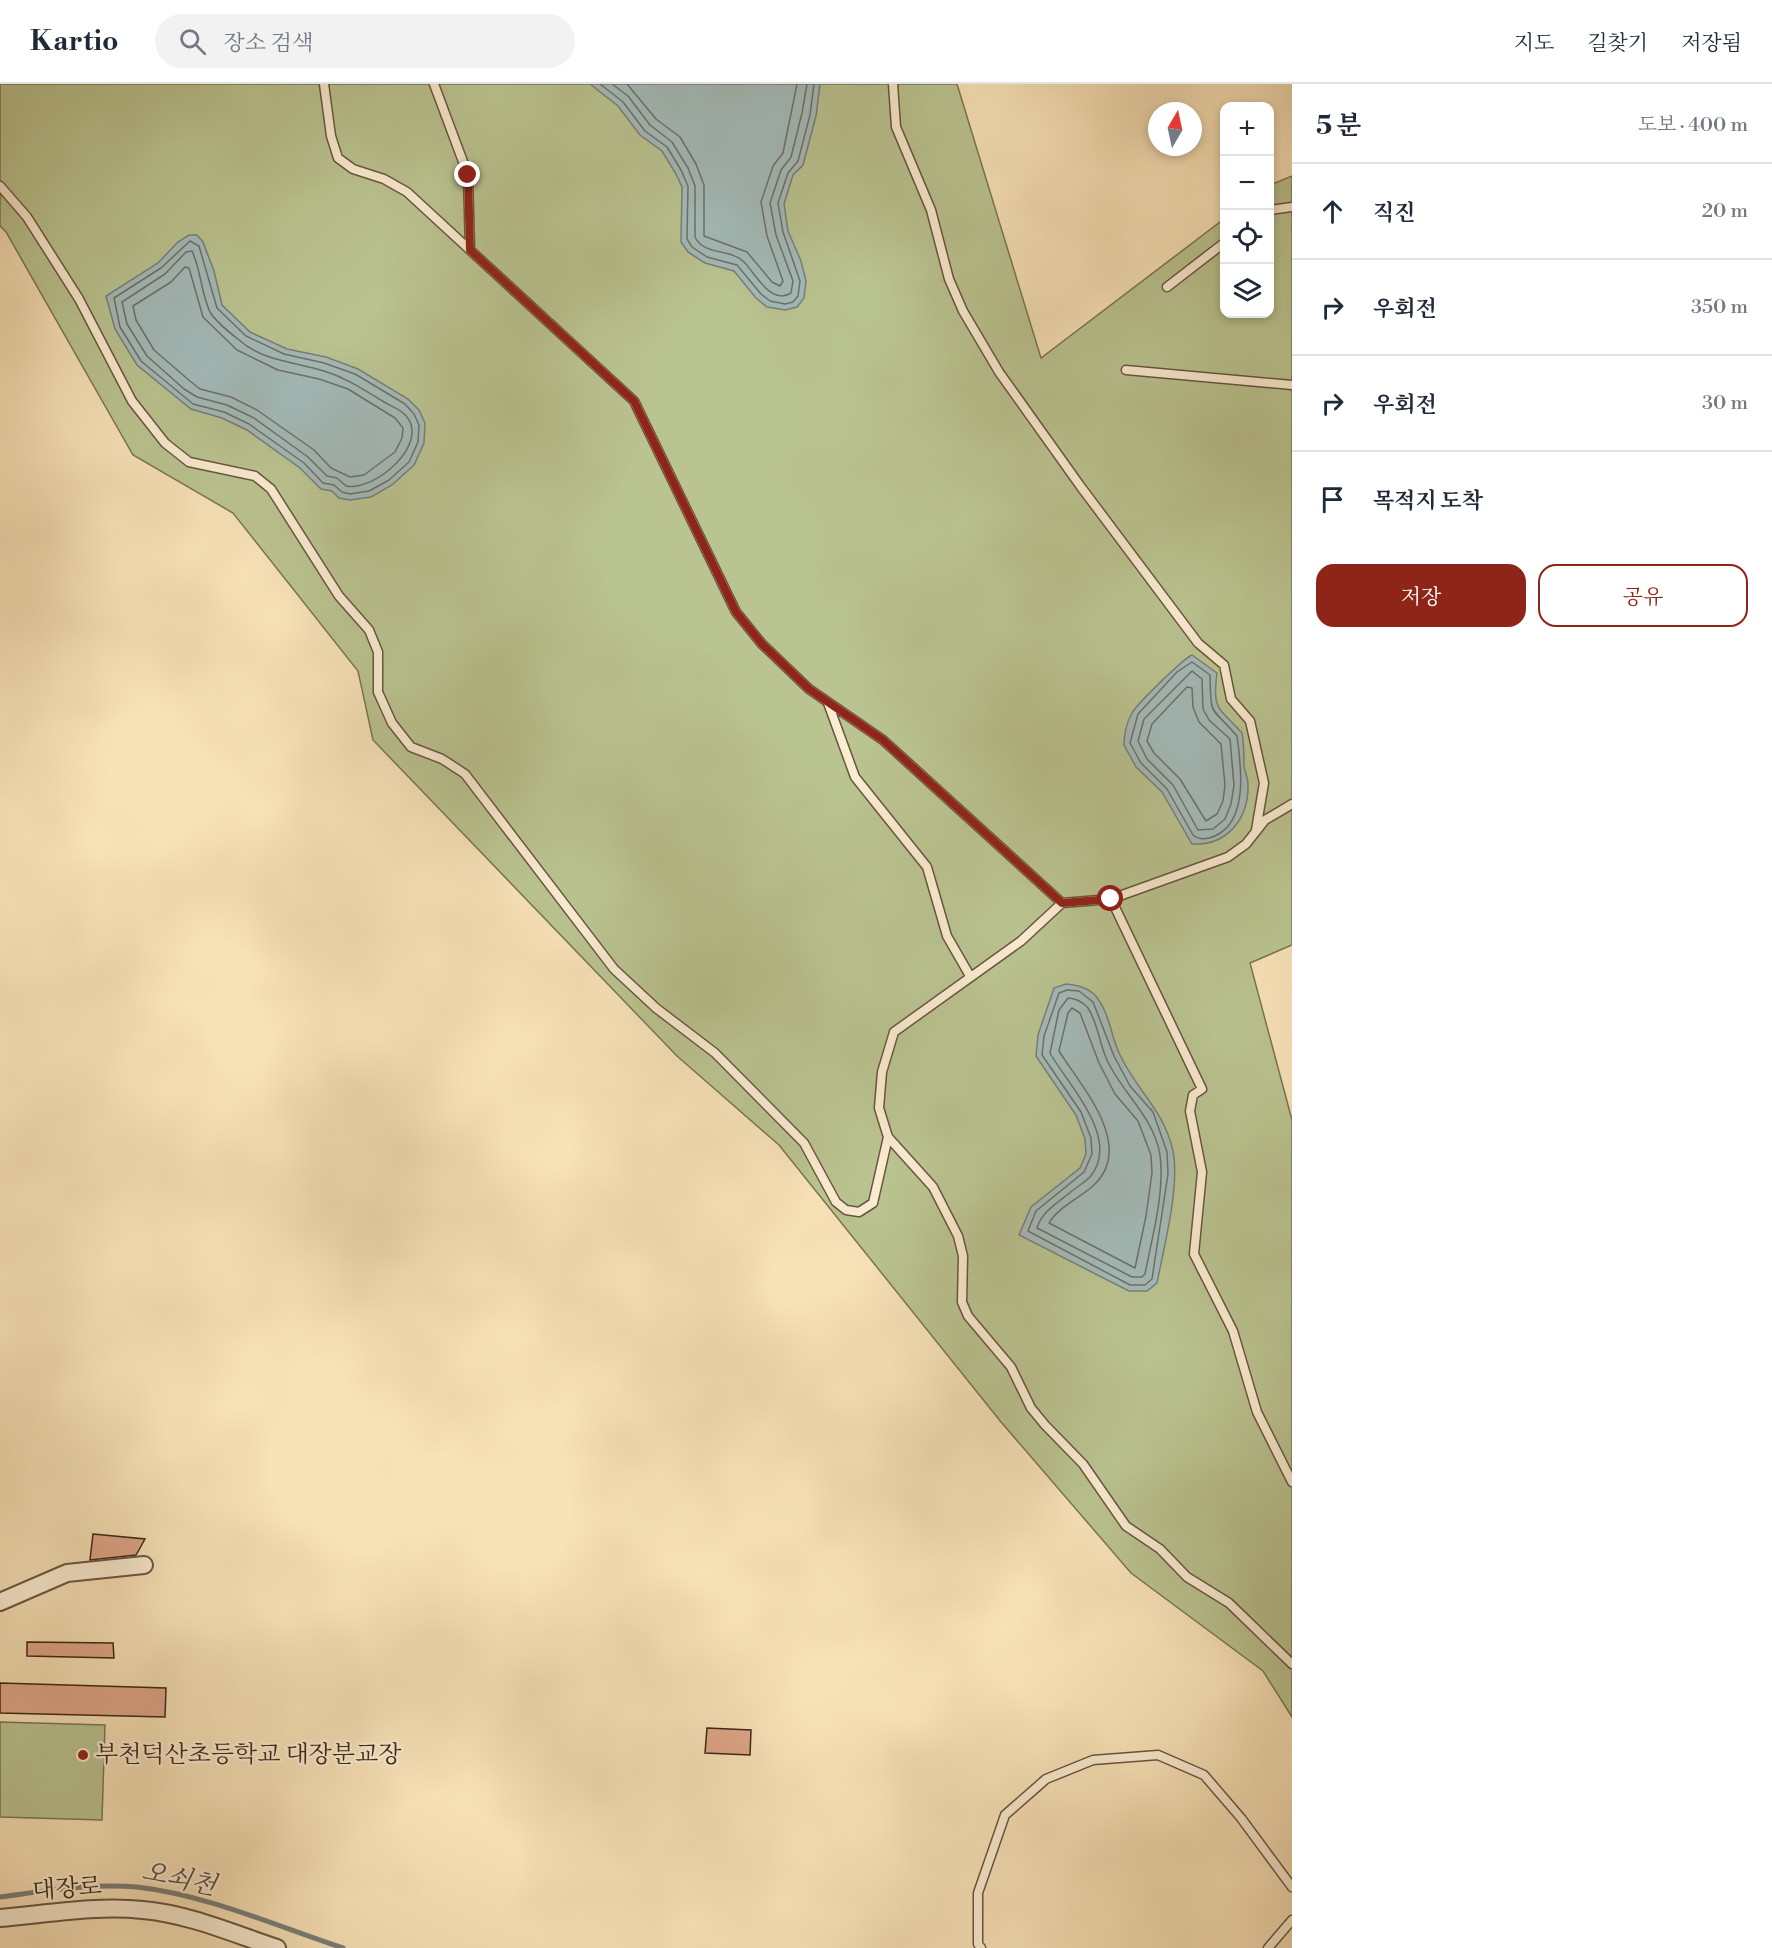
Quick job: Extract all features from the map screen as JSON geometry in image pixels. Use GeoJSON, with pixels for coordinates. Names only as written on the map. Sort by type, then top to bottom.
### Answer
{"type":"FeatureCollection","features":[{"type":"Feature","properties":{"kind":"street"},"geometry":{"type":"LineString","coordinates":[[0,1602],[67,1573],[144,1565]]}},
{"type":"Feature","properties":{"kind":"street","name":"대장로"},"geometry":{"type":"LineString","coordinates":[[0,1918],[100,1909],[143,1910],[185,1917],[277,1948]]}},
{"type":"Feature","properties":{"kind":"lane"},"geometry":{"type":"LineString","coordinates":[[324,84],[331,136],[338,158],[353,169],[384,179],[407,192],[634,401],[736,612],[762,644],[828,703],[883,740],[1062,903]]}},
{"type":"Feature","properties":{"kind":"lane"},"geometry":{"type":"LineString","coordinates":[[434,84],[468,175],[470,250]]}},
{"type":"Feature","properties":{"kind":"lane"},"geometry":{"type":"LineString","coordinates":[[893,84],[896,127],[931,210],[949,279],[963,310],[999,372],[1081,487],[1198,643],[1224,665],[1231,699],[1250,721],[1264,783],[1256,831]]}},
{"type":"Feature","properties":{"kind":"lane"},"geometry":{"type":"LineString","coordinates":[[0,186],[27,217],[79,299],[132,401],[165,443],[189,462],[255,476],[271,489],[339,596],[369,630],[378,652],[378,692],[392,723],[411,747],[442,759],[465,774],[614,969],[656,1008],[714,1053],[804,1143],[836,1202],[846,1210],[859,1212],[873,1203],[888,1137]]}},
{"type":"Feature","properties":{"kind":"lane"},"geometry":{"type":"LineString","coordinates":[[1274,209],[1292,207]]}},
{"type":"Feature","properties":{"kind":"lane"},"geometry":{"type":"LineString","coordinates":[[1167,286],[1220,246]]}},
{"type":"Feature","properties":{"kind":"lane"},"geometry":{"type":"LineString","coordinates":[[1126,370],[1292,385]]}},
{"type":"Feature","properties":{"kind":"lane"},"geometry":{"type":"LineString","coordinates":[[828,703],[855,777],[927,867],[947,936],[970,976]]}},
{"type":"Feature","properties":{"kind":"lane"},"geometry":{"type":"LineString","coordinates":[[1292,804],[1264,820],[1246,844],[1228,857],[1111,899],[1062,903],[1021,941],[894,1032],[882,1072],[879,1108],[888,1137],[933,1187],[958,1236],[963,1256],[962,1302],[968,1316],[1011,1367],[1038,1417],[1083,1464],[1126,1526],[1160,1549],[1187,1577],[1229,1604],[1292,1664]]}},
{"type":"Feature","properties":{"kind":"lane"},"geometry":{"type":"LineString","coordinates":[[1111,899],[1202,1089],[1193,1095],[1190,1110],[1202,1172],[1194,1254],[1233,1331],[1257,1412],[1292,1482]]}},
{"type":"Feature","properties":{"kind":"lane"},"geometry":{"type":"LineString","coordinates":[[981,1948],[978,1944],[978,1893],[1005,1815],[1046,1779],[1093,1760],[1158,1755],[1204,1775],[1241,1818],[1292,1887]]}},
{"type":"Feature","properties":{"kind":"lane"},"geometry":{"type":"LineString","coordinates":[[1268,1948],[1292,1920]]}},
{"type":"Feature","properties":{"kind":"green space"},"geometry":{"type":"Polygon","coordinates":[[[0,84],[957,84],[1041,358],[1220,222],[1220,318],[1274,318],[1274,183],[1292,176],[1292,945],[1250,963],[1292,1120],[1292,1717],[1263,1671],[1131,1573],[1001,1422],[779,1145],[677,1056],[373,740],[358,671],[233,513],[133,455],[6,232],[0,226],[0,84]]]}},
{"type":"Feature","properties":{"kind":"green space"},"geometry":{"type":"Polygon","coordinates":[[[0,1722],[105,1725],[102,1820],[0,1817],[0,1722]]]}},
{"type":"Feature","properties":{"kind":"water"},"geometry":{"type":"Polygon","coordinates":[[[590,84],[820,84],[816,116],[803,165],[793,175],[784,204],[788,231],[801,261],[806,281],[804,298],[797,307],[785,310],[767,307],[756,298],[734,271],[705,263],[688,252],[681,242],[682,187],[676,174],[662,151],[640,135],[618,106],[590,84]]]}},
{"type":"Feature","properties":{"kind":"water"},"geometry":{"type":"Polygon","coordinates":[[[189,235],[197,235],[203,242],[214,271],[222,305],[250,332],[287,349],[326,357],[358,369],[408,399],[419,410],[425,423],[424,443],[414,465],[392,485],[371,497],[350,500],[339,498],[332,491],[321,489],[300,468],[247,430],[222,418],[191,409],[137,365],[115,329],[106,296],[158,263],[178,242],[189,235]]]}},
{"type":"Feature","properties":{"kind":"water"},"geometry":{"type":"Polygon","coordinates":[[[1192,655],[1217,673],[1216,695],[1219,708],[1242,733],[1244,766],[1248,784],[1245,808],[1234,828],[1216,840],[1192,844],[1162,792],[1136,767],[1124,745],[1127,724],[1132,713],[1170,673],[1192,655]]]}},
{"type":"Feature","properties":{"kind":"water"},"geometry":{"type":"Polygon","coordinates":[[[1066,984],[1088,990],[1102,1005],[1120,1055],[1157,1112],[1173,1151],[1175,1165],[1173,1199],[1167,1235],[1157,1283],[1147,1291],[1129,1291],[1019,1235],[1031,1207],[1080,1168],[1086,1154],[1085,1139],[1076,1115],[1036,1056],[1038,1035],[1054,988],[1066,984]]]}},
{"type":"Feature","properties":{"kind":"building"},"geometry":{"type":"Polygon","coordinates":[[[93,1534],[145,1539],[136,1555],[90,1560],[93,1534]]]}},
{"type":"Feature","properties":{"kind":"building"},"geometry":{"type":"Polygon","coordinates":[[[27,1642],[113,1643],[114,1658],[27,1656],[27,1642]]]}},
{"type":"Feature","properties":{"kind":"building"},"geometry":{"type":"Polygon","coordinates":[[[0,1683],[166,1688],[165,1717],[0,1713],[0,1683]]]}},
{"type":"Feature","properties":{"kind":"building"},"geometry":{"type":"Polygon","coordinates":[[[707,1728],[751,1730],[750,1755],[705,1753],[707,1728]]]}},
{"type":"Feature","properties":{"kind":"waterway","name":"오쇠천"},"geometry":{"type":"LineString","coordinates":[[0,1897],[86,1887],[137,1887],[215,1904],[343,1948]]}},
{"type":"Feature","properties":{"kind":"place","name":"부천덕산초등학교 대장분교장"},"geometry":{"type":"Point","coordinates":[83,1755]}},
{"type":"Feature","properties":{"kind":"route"},"geometry":{"type":"LineString","coordinates":[[468,175],[471,194],[470,250],[634,401],[736,612],[762,644],[809,689],[883,740],[1062,903],[1111,899]]}}]}
